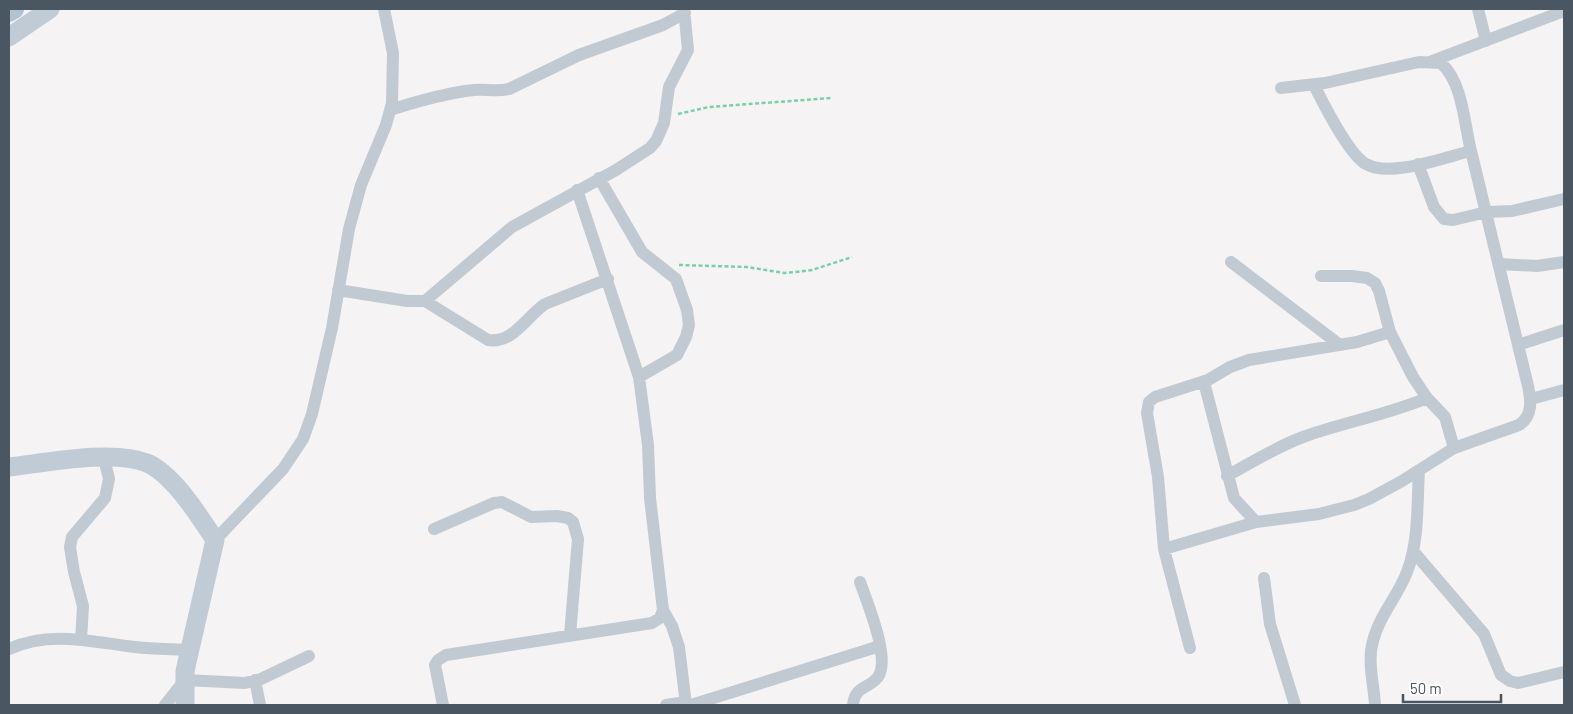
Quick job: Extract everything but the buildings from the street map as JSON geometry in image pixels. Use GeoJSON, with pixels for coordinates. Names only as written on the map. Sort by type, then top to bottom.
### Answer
{"type":"FeatureCollection","features":[{"type":"Feature","properties":{"kind":"main road"},"geometry":{"type":"LineString","coordinates":[[9,12],[14,9]]}},
{"type":"Feature","properties":{"kind":"street"},"geometry":{"type":"LineString","coordinates":[[9,36],[50,9]]}},
{"type":"Feature","properties":{"kind":"street"},"geometry":{"type":"LineString","coordinates":[[185,705],[184,680],[189,650],[216,540],[274,480],[303,439],[314,407],[332,328],[349,229],[360,190],[390,110],[393,52],[384,9]]}},
{"type":"Feature","properties":{"kind":"street"},"geometry":{"type":"LineString","coordinates":[[1478,9],[1486,41]]}},
{"type":"Feature","properties":{"kind":"street"},"geometry":{"type":"LineString","coordinates":[[390,110],[428,98],[463,91],[499,92],[509,89],[579,54],[664,25],[685,11],[688,50],[669,88],[661,133],[650,148],[616,170],[512,226],[425,301]]}},
{"type":"Feature","properties":{"kind":"street"},"geometry":{"type":"LineString","coordinates":[[1281,88],[1314,85],[1419,62],[1432,61],[1564,11]]}},
{"type":"Feature","properties":{"kind":"street"},"geometry":{"type":"LineString","coordinates":[[1164,549],[1256,522],[1319,514],[1354,505],[1369,499],[1454,448],[1525,421],[1530,410],[1531,399],[1487,212],[1452,77],[1440,63],[1432,61]]}},
{"type":"Feature","properties":{"kind":"street"},"geometry":{"type":"LineString","coordinates":[[1314,85],[1342,135],[1365,164],[1378,168],[1393,169],[1471,151]]}},
{"type":"Feature","properties":{"kind":"street"},"geometry":{"type":"LineString","coordinates":[[1418,164],[1434,207],[1444,219],[1453,220],[1487,212],[1512,211],[1564,199]]}},
{"type":"Feature","properties":{"kind":"street"},"geometry":{"type":"LineString","coordinates":[[599,178],[642,252],[676,279],[684,300],[689,325],[683,346],[677,355],[639,377]]}},
{"type":"Feature","properties":{"kind":"street"},"geometry":{"type":"LineString","coordinates":[[577,190],[639,377],[648,445],[650,498],[663,610],[672,626],[679,647],[688,704]]}},
{"type":"Feature","properties":{"kind":"street"},"geometry":{"type":"LineString","coordinates":[[1231,262],[1340,345]]}},
{"type":"Feature","properties":{"kind":"street"},"geometry":{"type":"LineString","coordinates":[[1499,264],[1537,266],[1564,262]]}},
{"type":"Feature","properties":{"kind":"street"},"geometry":{"type":"LineString","coordinates":[[1322,276],[1352,276],[1367,278],[1375,283],[1390,332],[1413,377],[1427,398],[1445,417],[1454,448]]}},
{"type":"Feature","properties":{"kind":"street"},"geometry":{"type":"LineString","coordinates":[[338,290],[407,301],[425,301],[488,340],[496,341],[514,333],[536,310],[545,304],[608,279]]}},
{"type":"Feature","properties":{"kind":"street"},"geometry":{"type":"LineString","coordinates":[[1518,344],[1564,330]]}},
{"type":"Feature","properties":{"kind":"street"},"geometry":{"type":"LineString","coordinates":[[1190,648],[1164,549],[1159,485],[1146,407],[1155,397],[1204,382],[1249,360],[1340,345],[1370,339],[1390,332]]}},
{"type":"Feature","properties":{"kind":"street"},"geometry":{"type":"LineString","coordinates":[[1204,382],[1234,498],[1256,522]]}},
{"type":"Feature","properties":{"kind":"street"},"geometry":{"type":"LineString","coordinates":[[1531,399],[1564,390]]}},
{"type":"Feature","properties":{"kind":"street"},"geometry":{"type":"LineString","coordinates":[[1228,476],[1295,440],[1395,410],[1427,398]]}},
{"type":"Feature","properties":{"kind":"street"},"geometry":{"type":"LineString","coordinates":[[9,467],[104,458],[131,458],[148,464],[160,472],[195,510],[216,540]]}},
{"type":"Feature","properties":{"kind":"street"},"geometry":{"type":"LineString","coordinates":[[81,640],[83,606],[70,547],[72,537],[105,498],[109,479],[104,458]]}},
{"type":"Feature","properties":{"kind":"street"},"geometry":{"type":"LineString","coordinates":[[1375,705],[1371,660],[1372,642],[1380,621],[1407,572],[1413,551],[1419,470]]}},
{"type":"Feature","properties":{"kind":"street"},"geometry":{"type":"LineString","coordinates":[[434,529],[494,503],[502,502],[532,517],[557,516],[568,518],[573,522],[578,539],[570,635]]}},
{"type":"Feature","properties":{"kind":"street"},"geometry":{"type":"LineString","coordinates":[[1413,551],[1484,634],[1501,675],[1510,681],[1518,683],[1564,672]]}},
{"type":"Feature","properties":{"kind":"street"},"geometry":{"type":"LineString","coordinates":[[1264,578],[1270,624],[1295,705]]}},
{"type":"Feature","properties":{"kind":"street"},"geometry":{"type":"LineString","coordinates":[[853,705],[857,693],[876,679],[881,672],[880,646],[860,582]]}},
{"type":"Feature","properties":{"kind":"street"},"geometry":{"type":"LineString","coordinates":[[443,705],[435,665],[438,660],[446,655],[652,623],[660,618],[663,610]]}},
{"type":"Feature","properties":{"kind":"street"},"geometry":{"type":"LineString","coordinates":[[9,649],[39,640],[81,640],[135,647],[189,650]]}},
{"type":"Feature","properties":{"kind":"street"},"geometry":{"type":"LineString","coordinates":[[666,705],[688,704],[880,646]]}},
{"type":"Feature","properties":{"kind":"street"},"geometry":{"type":"LineString","coordinates":[[184,680],[245,683],[309,656]]}},
{"type":"Feature","properties":{"kind":"street"},"geometry":{"type":"LineString","coordinates":[[165,705],[184,680]]}},
{"type":"Feature","properties":{"kind":"street"},"geometry":{"type":"LineString","coordinates":[[255,680],[260,705]]}},
{"type":"Feature","properties":{"kind":"path"},"geometry":{"type":"LineString","coordinates":[[664,123],[684,112],[708,107],[831,98]]}},
{"type":"Feature","properties":{"kind":"path"},"geometry":{"type":"LineString","coordinates":[[657,265],[747,267],[784,273],[821,267],[852,257]]}}]}
